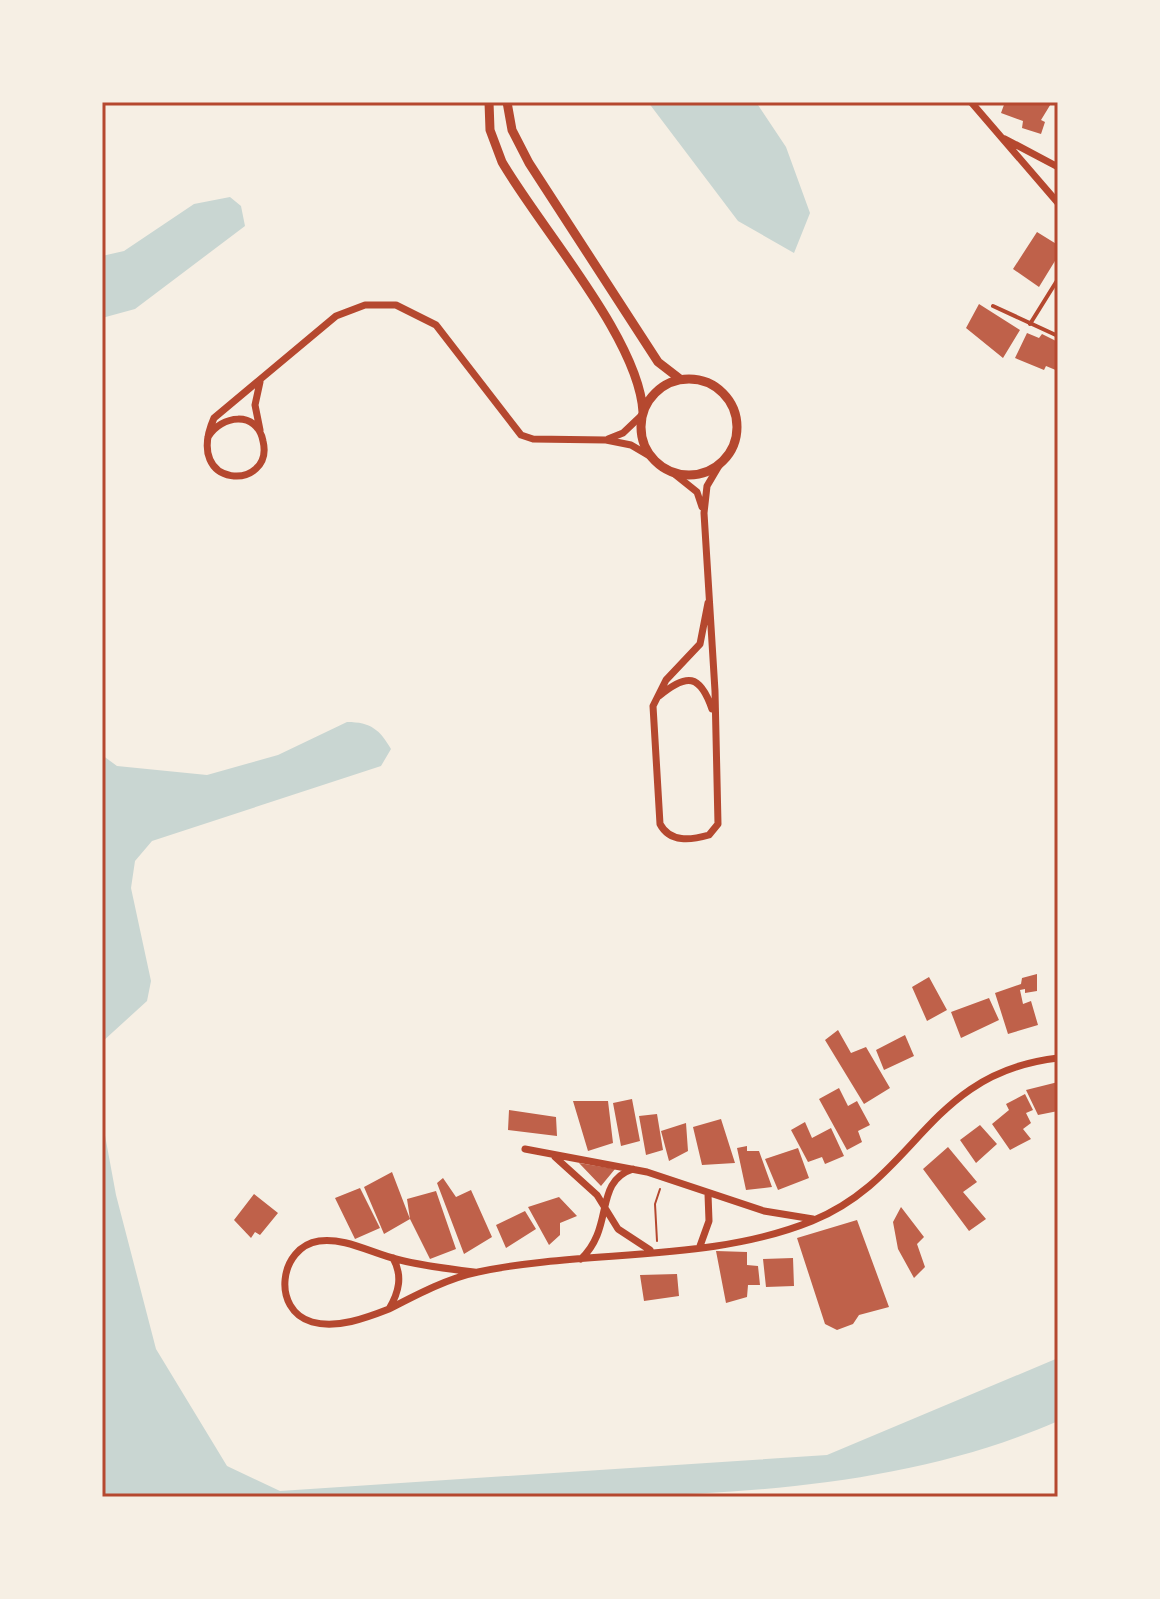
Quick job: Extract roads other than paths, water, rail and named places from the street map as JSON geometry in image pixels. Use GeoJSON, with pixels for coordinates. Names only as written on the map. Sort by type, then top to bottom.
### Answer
{"type":"FeatureCollection","features":[{"type":"Feature","properties":{"kind":"street"},"geometry":{"type":"LineString","coordinates":[[486,102],[490,130],[511,178],[619,340],[640,383],[642,438],[653,458]]}},
{"type":"Feature","properties":{"kind":"street"},"geometry":{"type":"LineString","coordinates":[[507,102],[519,147],[658,362],[680,379]]}},
{"type":"Feature","properties":{"kind":"street"},"geometry":{"type":"LineString","coordinates":[[971,102],[1058,203]]}},
{"type":"Feature","properties":{"kind":"street"},"geometry":{"type":"LineString","coordinates":[[999,136],[1058,167]]}},
{"type":"Feature","properties":{"kind":"street"},"geometry":{"type":"LineString","coordinates":[[260,382],[255,405],[264,454],[261,463],[246,475],[227,476],[211,465],[206,446],[214,418],[260,382],[321,326],[343,312],[365,305],[396,305],[436,325],[521,435],[546,440],[606,440],[631,445],[697,492],[704,513]]}},
{"type":"Feature","properties":{"kind":"street"},"geometry":{"type":"LineString","coordinates":[[606,440],[623,433],[643,413],[657,390],[680,379],[705,381],[717,386],[733,406],[737,431],[729,454],[707,486],[704,513],[715,691],[718,824],[715,831],[701,837],[670,836],[660,824],[658,813],[652,715],[656,697],[666,680],[700,644],[708,603]]}},
{"type":"Feature","properties":{"kind":"street"},"geometry":{"type":"LineString","coordinates":[[208,437],[220,422],[229,419],[248,421],[262,435]]}},
{"type":"Feature","properties":{"kind":"street"},"geometry":{"type":"LineString","coordinates":[[672,472],[703,473],[720,464]]}},
{"type":"Feature","properties":{"kind":"street"},"geometry":{"type":"LineString","coordinates":[[656,697],[678,682],[695,680],[702,685],[714,715]]}},
{"type":"Feature","properties":{"kind":"street"},"geometry":{"type":"LineString","coordinates":[[476,1272],[351,1322],[313,1322],[294,1311],[288,1301],[284,1277],[295,1254],[316,1241],[343,1243],[393,1258],[476,1272],[766,1237],[839,1209],[877,1181],[931,1120],[975,1085],[1002,1070],[1058,1058]]}},
{"type":"Feature","properties":{"kind":"street"},"geometry":{"type":"LineString","coordinates":[[525,1149],[633,1169],[666,1177],[764,1211],[816,1219]]}},
{"type":"Feature","properties":{"kind":"street"},"geometry":{"type":"LineString","coordinates":[[553,1155],[584,1181],[605,1206],[618,1229],[655,1251]]}},
{"type":"Feature","properties":{"kind":"street"},"geometry":{"type":"LineString","coordinates":[[579,1261],[598,1238],[615,1177],[633,1169]]}},
{"type":"Feature","properties":{"kind":"street"},"geometry":{"type":"LineString","coordinates":[[700,1246],[709,1221],[708,1194]]}},
{"type":"Feature","properties":{"kind":"street"},"geometry":{"type":"LineString","coordinates":[[389,1309],[396,1297],[399,1276],[393,1258]]}},
{"type":"Feature","properties":{"kind":"lane"},"geometry":{"type":"LineString","coordinates":[[1029,324],[1058,279]]}},
{"type":"Feature","properties":{"kind":"lane"},"geometry":{"type":"LineString","coordinates":[[993,306],[1058,336]]}}]}
